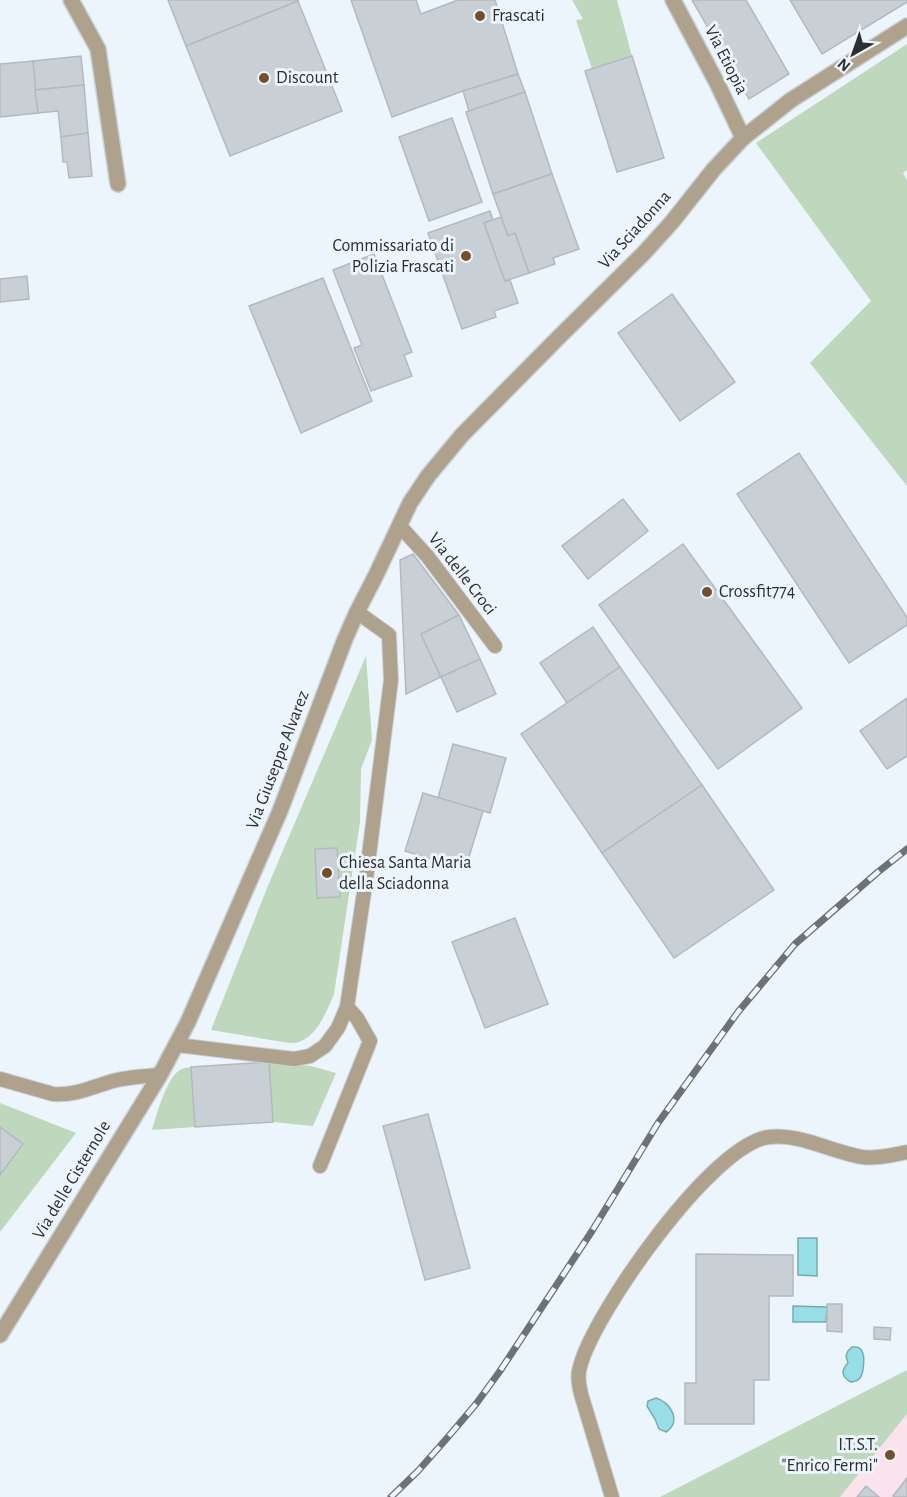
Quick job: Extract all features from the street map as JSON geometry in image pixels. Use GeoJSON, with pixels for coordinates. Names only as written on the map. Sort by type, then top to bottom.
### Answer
{"type":"FeatureCollection","features":[{"type":"Feature","properties":{"kind":"street"},"geometry":{"type":"LineString","coordinates":[[71,0],[98,49],[118,184]]}},
{"type":"Feature","properties":{"kind":"street","name":"Via Etiopia"},"geometry":{"type":"LineString","coordinates":[[673,0],[743,138]]}},
{"type":"Feature","properties":{"kind":"street","name":"Via Sciadonna"},"geometry":{"type":"LineString","coordinates":[[418,490],[462,435],[643,255],[714,169],[743,138],[781,107],[907,26]]}},
{"type":"Feature","properties":{"kind":"street","name":"Via Giuseppe Alvarez"},"geometry":{"type":"LineString","coordinates":[[177,1045],[280,811],[345,639],[418,490]]}},
{"type":"Feature","properties":{"kind":"street","name":"Via delle Cisternole"},"geometry":{"type":"LineString","coordinates":[[0,1335],[177,1045]]}},
{"type":"Feature","properties":{"kind":"lane","name":"Via delle Croci"},"geometry":{"type":"LineString","coordinates":[[399,525],[429,557],[495,646]]}},
{"type":"Feature","properties":{"kind":"lane"},"geometry":{"type":"LineString","coordinates":[[177,1045],[294,1059],[310,1056],[325,1046],[338,1028],[347,1007],[391,680],[388,635],[357,612]]}},
{"type":"Feature","properties":{"kind":"lane"},"geometry":{"type":"LineString","coordinates":[[320,1166],[370,1041],[357,1018],[347,1007]]}},
{"type":"Feature","properties":{"kind":"lane"},"geometry":{"type":"LineString","coordinates":[[0,1079],[62,1095],[82,1092],[137,1076],[160,1074]]}},
{"type":"Feature","properties":{"kind":"lane"},"geometry":{"type":"LineString","coordinates":[[612,1497],[581,1394],[578,1379],[579,1368],[615,1295],[674,1216],[727,1159],[760,1139],[793,1138],[864,1157],[882,1157],[907,1152]]}},
{"type":"Feature","properties":{"kind":"shaded area","name":"I.T.S.T. \"Enrico Fermi\""},"geometry":{"type":"Polygon","coordinates":[[[907,1414],[907,1497],[840,1497],[907,1414]]]}},
{"type":"Feature","properties":{"kind":"green space"},"geometry":{"type":"Polygon","coordinates":[[[572,0],[617,0],[632,56],[592,69],[576,20],[583,19],[572,0]]]}},
{"type":"Feature","properties":{"kind":"green space"},"geometry":{"type":"Polygon","coordinates":[[[907,44],[907,170],[903,173],[907,180],[907,486],[810,363],[871,301],[756,143],[907,44]]]}},
{"type":"Feature","properties":{"kind":"green space"},"geometry":{"type":"Polygon","coordinates":[[[366,656],[372,740],[361,769],[360,822],[334,994],[316,1029],[298,1042],[289,1043],[211,1030],[267,888],[366,656]]]}},
{"type":"Feature","properties":{"kind":"green space"},"geometry":{"type":"Polygon","coordinates":[[[269,1062],[311,1066],[336,1073],[313,1126],[273,1122],[269,1062]]]}},
{"type":"Feature","properties":{"kind":"green space"},"geometry":{"type":"Polygon","coordinates":[[[191,1067],[195,1127],[152,1130],[171,1080],[181,1069],[191,1067]]]}},
{"type":"Feature","properties":{"kind":"green space"},"geometry":{"type":"Polygon","coordinates":[[[0,1103],[76,1133],[0,1232],[0,1103]]]}},
{"type":"Feature","properties":{"kind":"green space"},"geometry":{"type":"Polygon","coordinates":[[[907,1370],[907,1414],[840,1497],[660,1497],[907,1370]]]}},
{"type":"Feature","properties":{"kind":"water"},"geometry":{"type":"Polygon","coordinates":[[[798,1238],[817,1238],[817,1276],[798,1275],[798,1238]]]}},
{"type":"Feature","properties":{"kind":"water"},"geometry":{"type":"Polygon","coordinates":[[[793,1306],[827,1307],[826,1322],[793,1322],[793,1306]]]}},
{"type":"Feature","properties":{"kind":"water"},"geometry":{"type":"Polygon","coordinates":[[[852,1347],[861,1349],[864,1361],[860,1378],[851,1382],[845,1378],[843,1373],[848,1363],[846,1356],[852,1347]]]}},
{"type":"Feature","properties":{"kind":"water"},"geometry":{"type":"Polygon","coordinates":[[[656,1398],[666,1404],[673,1413],[673,1423],[666,1432],[659,1429],[647,1406],[648,1401],[656,1398]]]}},
{"type":"Feature","properties":{"kind":"building"},"geometry":{"type":"Polygon","coordinates":[[[168,0],[298,0],[298,1],[186,46],[168,0]]]}},
{"type":"Feature","properties":{"kind":"building"},"geometry":{"type":"Polygon","coordinates":[[[351,0],[416,0],[421,14],[458,0],[495,0],[518,74],[392,117],[351,0]]]}},
{"type":"Feature","properties":{"kind":"building"},"geometry":{"type":"Polygon","coordinates":[[[692,0],[746,0],[789,74],[749,99],[692,0]]]}},
{"type":"Feature","properties":{"kind":"building"},"geometry":{"type":"Polygon","coordinates":[[[790,0],[907,0],[907,2],[822,54],[790,0]]]}},
{"type":"Feature","properties":{"kind":"building","name":"Discount"},"geometry":{"type":"Polygon","coordinates":[[[298,1],[342,111],[230,156],[186,46],[298,1]]]}},
{"type":"Feature","properties":{"kind":"building"},"geometry":{"type":"Polygon","coordinates":[[[81,56],[84,85],[35,90],[33,61],[81,56]]]}},
{"type":"Feature","properties":{"kind":"building"},"geometry":{"type":"Polygon","coordinates":[[[632,56],[664,158],[617,172],[585,71],[632,56]]]}},
{"type":"Feature","properties":{"kind":"building"},"geometry":{"type":"Polygon","coordinates":[[[33,61],[38,113],[0,117],[0,64],[33,61]]]}},
{"type":"Feature","properties":{"kind":"building"},"geometry":{"type":"Polygon","coordinates":[[[518,74],[525,92],[469,111],[463,91],[518,74]]]}},
{"type":"Feature","properties":{"kind":"building"},"geometry":{"type":"Polygon","coordinates":[[[84,85],[88,133],[61,137],[58,111],[38,113],[35,90],[84,85]]]}},
{"type":"Feature","properties":{"kind":"building"},"geometry":{"type":"Polygon","coordinates":[[[525,92],[552,174],[493,194],[466,112],[525,92]]]}},
{"type":"Feature","properties":{"kind":"building"},"geometry":{"type":"Polygon","coordinates":[[[452,118],[482,202],[429,221],[399,137],[452,118]]]}},
{"type":"Feature","properties":{"kind":"building"},"geometry":{"type":"Polygon","coordinates":[[[88,133],[92,176],[69,178],[67,162],[63,162],[61,137],[88,133]]]}},
{"type":"Feature","properties":{"kind":"building"},"geometry":{"type":"Polygon","coordinates":[[[552,174],[579,249],[553,258],[555,264],[529,273],[515,233],[508,236],[493,194],[552,174]]]}},
{"type":"Feature","properties":{"kind":"building","name":"Commissariato di Polizia Frascati"},"geometry":{"type":"Polygon","coordinates":[[[490,211],[493,220],[484,223],[505,281],[510,280],[518,303],[494,311],[496,317],[462,329],[428,233],[490,211]]]}},
{"type":"Feature","properties":{"kind":"building"},"geometry":{"type":"Polygon","coordinates":[[[501,217],[508,236],[515,233],[529,273],[505,281],[484,223],[501,217]]]}},
{"type":"Feature","properties":{"kind":"building"},"geometry":{"type":"Polygon","coordinates":[[[374,254],[412,352],[404,355],[412,376],[371,391],[354,348],[362,345],[333,270],[374,254]]]}},
{"type":"Feature","properties":{"kind":"building"},"geometry":{"type":"Polygon","coordinates":[[[27,276],[29,299],[0,302],[0,279],[27,276]]]}},
{"type":"Feature","properties":{"kind":"building"},"geometry":{"type":"Polygon","coordinates":[[[323,278],[372,401],[301,433],[249,306],[323,278]]]}},
{"type":"Feature","properties":{"kind":"building"},"geometry":{"type":"Polygon","coordinates":[[[672,294],[735,382],[680,421],[618,333],[672,294]]]}},
{"type":"Feature","properties":{"kind":"building"},"geometry":{"type":"Polygon","coordinates":[[[799,453],[907,617],[907,625],[849,663],[737,494],[799,453]]]}},
{"type":"Feature","properties":{"kind":"building"},"geometry":{"type":"Polygon","coordinates":[[[623,499],[648,531],[588,579],[562,546],[623,499]]]}},
{"type":"Feature","properties":{"kind":"building"},"geometry":{"type":"Polygon","coordinates":[[[683,544],[802,708],[718,769],[599,605],[683,544]]]}},
{"type":"Feature","properties":{"kind":"building"},"geometry":{"type":"Polygon","coordinates":[[[413,554],[459,615],[421,634],[441,677],[406,694],[400,560],[413,554]]]}},
{"type":"Feature","properties":{"kind":"building"},"geometry":{"type":"Polygon","coordinates":[[[459,615],[480,659],[441,677],[421,634],[459,615]]]}},
{"type":"Feature","properties":{"kind":"building"},"geometry":{"type":"Polygon","coordinates":[[[593,627],[620,667],[567,703],[540,663],[593,627]]]}},
{"type":"Feature","properties":{"kind":"building"},"geometry":{"type":"Polygon","coordinates":[[[480,659],[496,694],[457,712],[441,677],[480,659]]]}},
{"type":"Feature","properties":{"kind":"building"},"geometry":{"type":"Polygon","coordinates":[[[620,667],[702,785],[602,853],[521,734],[620,667]]]}},
{"type":"Feature","properties":{"kind":"building"},"geometry":{"type":"Polygon","coordinates":[[[907,698],[907,756],[887,769],[860,731],[907,698]]]}},
{"type":"Feature","properties":{"kind":"building"},"geometry":{"type":"Polygon","coordinates":[[[453,744],[506,758],[490,813],[438,798],[453,744]]]}},
{"type":"Feature","properties":{"kind":"building"},"geometry":{"type":"Polygon","coordinates":[[[702,785],[774,890],[674,958],[602,853],[702,785]]]}},
{"type":"Feature","properties":{"kind":"building"},"geometry":{"type":"Polygon","coordinates":[[[423,793],[483,811],[465,870],[405,851],[423,793]]]}},
{"type":"Feature","properties":{"kind":"building","name":"Chiesa Santa Maria della Sciadonna"},"geometry":{"type":"Polygon","coordinates":[[[337,848],[340,897],[317,898],[315,849],[337,848]]]}},
{"type":"Feature","properties":{"kind":"building"},"geometry":{"type":"Polygon","coordinates":[[[515,918],[548,1004],[485,1028],[452,942],[515,918]]]}},
{"type":"Feature","properties":{"kind":"building"},"geometry":{"type":"Polygon","coordinates":[[[269,1062],[273,1122],[195,1127],[191,1067],[269,1062]]]}},
{"type":"Feature","properties":{"kind":"building"},"geometry":{"type":"Polygon","coordinates":[[[428,1114],[470,1268],[425,1280],[383,1126],[428,1114]]]}},
{"type":"Feature","properties":{"kind":"building"},"geometry":{"type":"Polygon","coordinates":[[[0,1127],[23,1144],[0,1175],[0,1127]]]}},
{"type":"Feature","properties":{"kind":"building"},"geometry":{"type":"Polygon","coordinates":[[[696,1254],[793,1255],[793,1296],[769,1296],[769,1380],[754,1380],[754,1424],[685,1424],[685,1383],[696,1383],[696,1254]]]}},
{"type":"Feature","properties":{"kind":"building"},"geometry":{"type":"Polygon","coordinates":[[[827,1304],[842,1304],[842,1332],[827,1331],[827,1304]]]}},
{"type":"Feature","properties":{"kind":"building"},"geometry":{"type":"Polygon","coordinates":[[[874,1327],[891,1328],[890,1340],[874,1339],[874,1327]]]}},
{"type":"Feature","properties":{"kind":"building"},"geometry":{"type":"Polygon","coordinates":[[[907,1478],[907,1497],[893,1496],[907,1478]]]}},
{"type":"Feature","properties":{"kind":"building"},"geometry":{"type":"Polygon","coordinates":[[[866,1486],[879,1497],[857,1497],[866,1486]]]}},
{"type":"Feature","properties":{"kind":"railway"},"geometry":{"type":"LineString","coordinates":[[391,1497],[448,1437],[500,1371],[592,1231],[658,1123],[738,1012],[795,944],[907,849]]}},
{"type":"Feature","properties":{"kind":"place","name":"Frascati"},"geometry":{"type":"Point","coordinates":[480,16]}},
{"type":"Feature","properties":{"kind":"place","name":"Discount"},"geometry":{"type":"Point","coordinates":[264,78]}},
{"type":"Feature","properties":{"kind":"place","name":"Commissariato di Polizia Frascati"},"geometry":{"type":"Point","coordinates":[466,256]}},
{"type":"Feature","properties":{"kind":"place","name":"Crossfit774"},"geometry":{"type":"Point","coordinates":[707,592]}},
{"type":"Feature","properties":{"kind":"place","name":"Chiesa Santa Maria della Sciadonna"},"geometry":{"type":"Point","coordinates":[327,873]}},
{"type":"Feature","properties":{"kind":"place","name":"I.T.S.T. \"Enrico Fermi\""},"geometry":{"type":"Point","coordinates":[890,1455]}}]}
